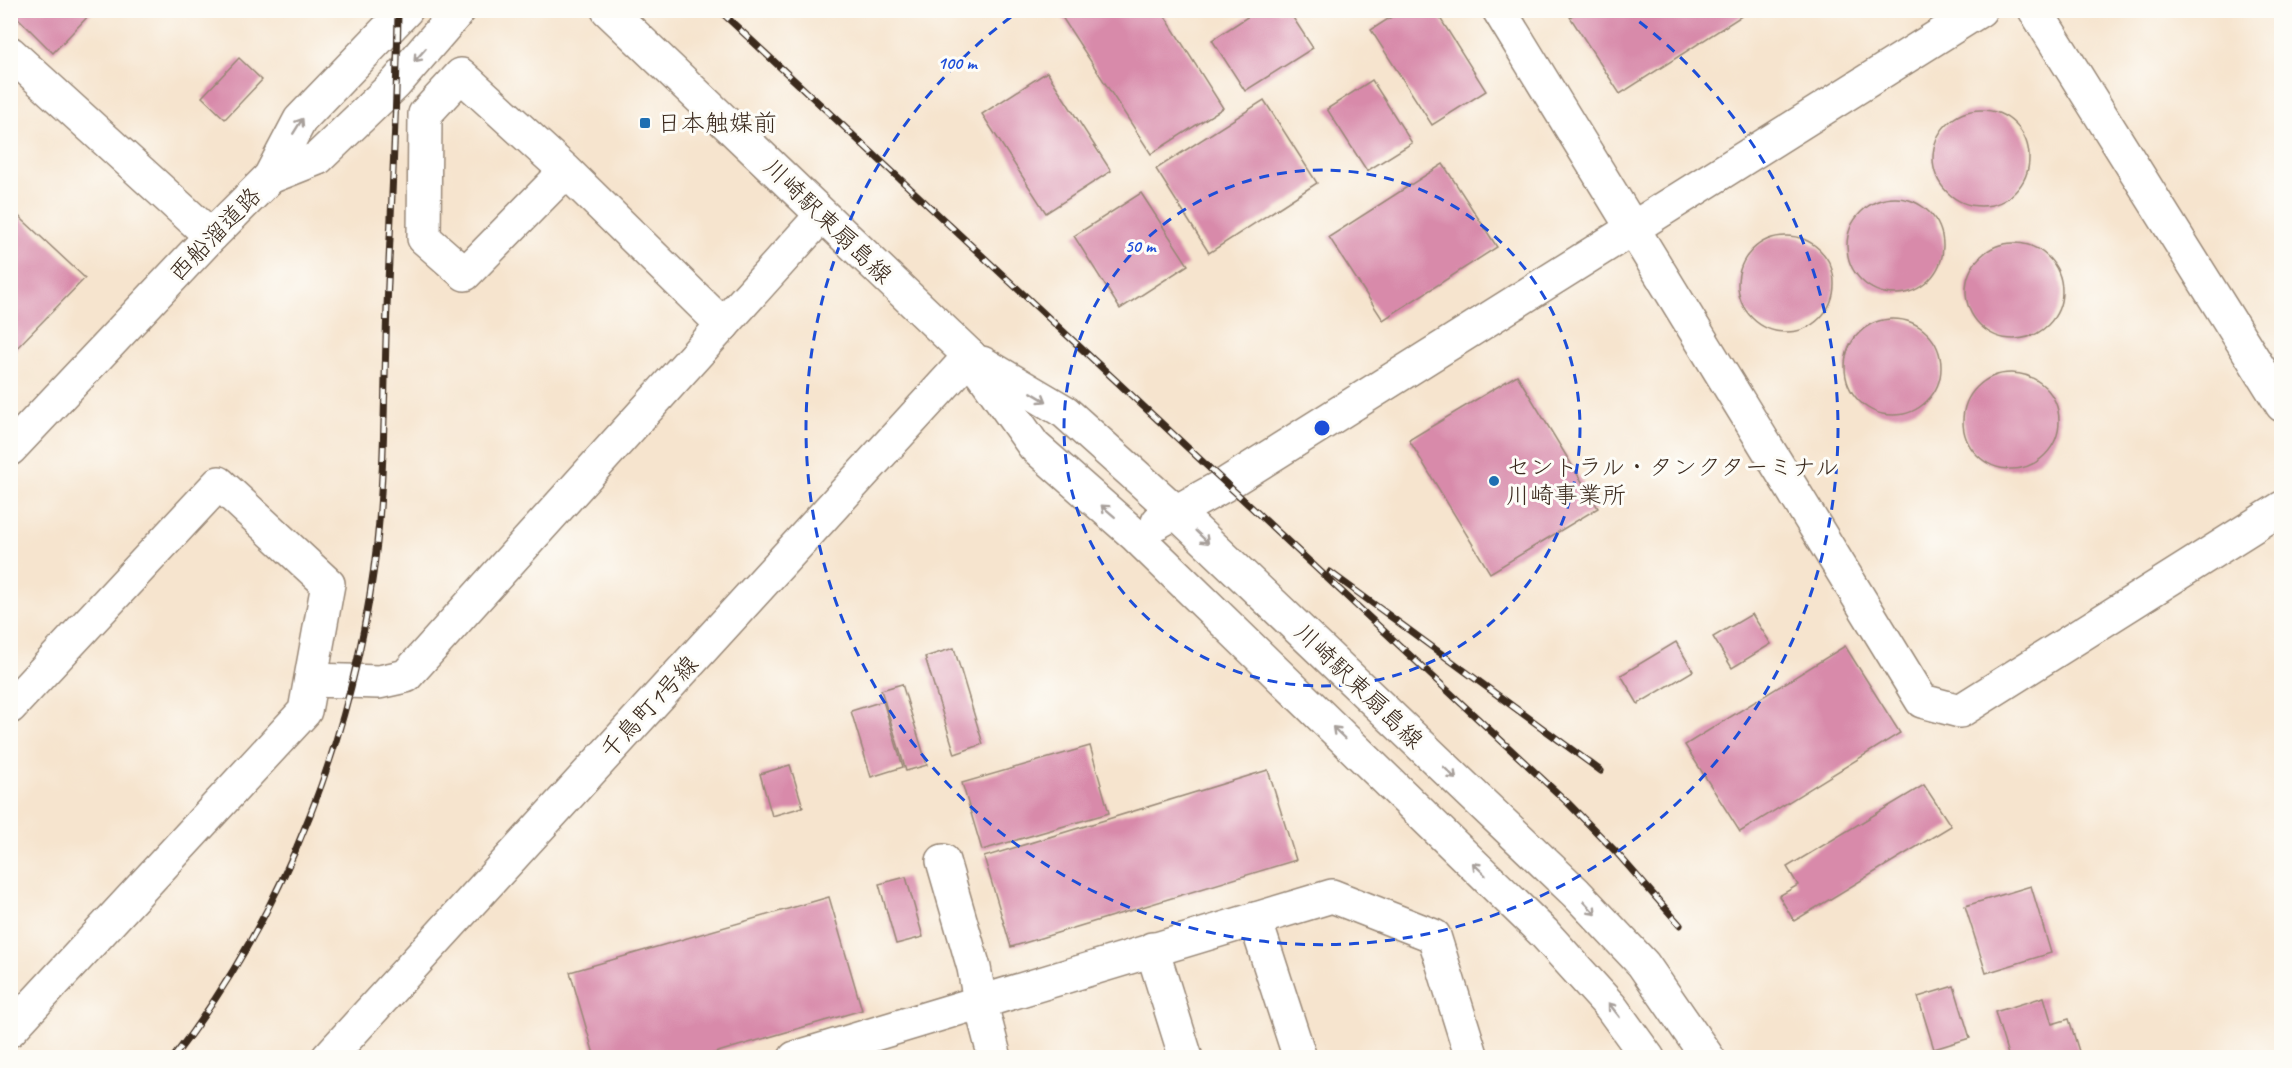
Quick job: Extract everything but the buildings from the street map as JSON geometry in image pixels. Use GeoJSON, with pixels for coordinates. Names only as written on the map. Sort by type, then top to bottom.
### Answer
{"type":"FeatureCollection","features":[{"type":"Feature","properties":{"kind":"street","name":"西船溜道路"},"geometry":{"type":"LineString","coordinates":[[10,449],[211,236],[270,177],[300,120],[406,10]]}},
{"type":"Feature","properties":{"kind":"street"},"geometry":{"type":"LineString","coordinates":[[270,177],[318,158],[396,83],[459,10]]}},
{"type":"Feature","properties":{"kind":"street","name":"川崎駅東扇島線"},"geometry":{"type":"LineString","coordinates":[[608,10],[970,356],[1034,446],[1136,536],[1544,933],[1611,1007],[1648,1058]]}},
{"type":"Feature","properties":{"kind":"street"},"geometry":{"type":"LineString","coordinates":[[1499,10],[1922,701],[1960,711],[2282,508]]}},
{"type":"Feature","properties":{"kind":"street"},"geometry":{"type":"LineString","coordinates":[[1136,536],[1226,484],[1980,10]]}},
{"type":"Feature","properties":{"kind":"street"},"geometry":{"type":"LineString","coordinates":[[2035,10],[2282,405]]}},
{"type":"Feature","properties":{"kind":"street"},"geometry":{"type":"LineString","coordinates":[[10,53],[211,236]]}},
{"type":"Feature","properties":{"kind":"street"},"geometry":{"type":"LineString","coordinates":[[566,171],[465,274],[424,238],[425,114],[461,75],[566,171],[723,325]]}},
{"type":"Feature","properties":{"kind":"street"},"geometry":{"type":"LineString","coordinates":[[311,680],[379,682],[406,676],[822,215]]}},
{"type":"Feature","properties":{"kind":"street","name":"川崎駅東扇島線"},"geometry":{"type":"LineString","coordinates":[[970,356],[1065,412],[1175,512],[1576,893],[1643,964],[1708,1058]]}},
{"type":"Feature","properties":{"kind":"street","name":"千鳥町1号線"},"geometry":{"type":"LineString","coordinates":[[328,1058],[970,356]]}},
{"type":"Feature","properties":{"kind":"street"},"geometry":{"type":"LineString","coordinates":[[10,707],[219,483],[328,584],[306,711],[10,1030]]}},
{"type":"Feature","properties":{"kind":"street"},"geometry":{"type":"LineString","coordinates":[[943,861],[974,968],[995,1058]]}},
{"type":"Feature","properties":{"kind":"street"},"geometry":{"type":"LineString","coordinates":[[795,1058],[1332,896],[1434,936],[1472,1058]]}},
{"type":"Feature","properties":{"kind":"street"},"geometry":{"type":"LineString","coordinates":[[1255,919],[1300,1058]]}},
{"type":"Feature","properties":{"kind":"street"},"geometry":{"type":"LineString","coordinates":[[1152,950],[1186,1058]]}},
{"type":"Feature","properties":{"kind":"railway"},"geometry":{"type":"LineString","coordinates":[[173,1058],[214,1001],[283,879],[334,748],[367,612],[380,514],[398,10]]}},
{"type":"Feature","properties":{"kind":"railway"},"geometry":{"type":"LineString","coordinates":[[719,10],[1568,803],[1616,852],[1680,925]]}},
{"type":"Feature","properties":{"kind":"railway"},"geometry":{"type":"LineString","coordinates":[[1330,572],[1601,771]]}},
{"type":"Feature","properties":{"kind":"place","name":"日本触媒前"},"geometry":{"type":"Point","coordinates":[645,123]}},
{"type":"Feature","properties":{"kind":"place","name":"セントラル・タンクターミナル 川崎事業所"},"geometry":{"type":"Point","coordinates":[1494,481]}}]}
